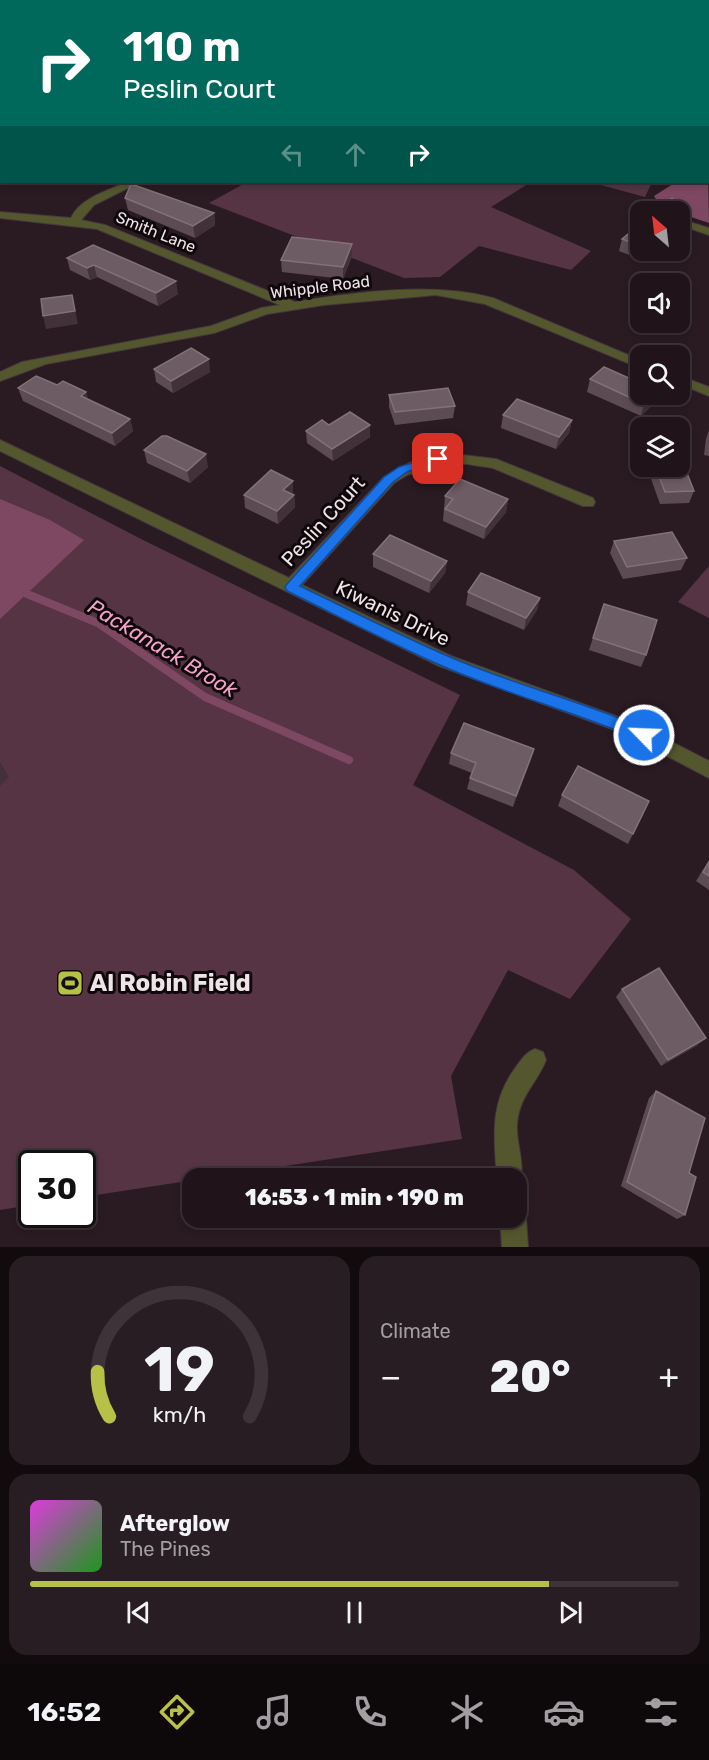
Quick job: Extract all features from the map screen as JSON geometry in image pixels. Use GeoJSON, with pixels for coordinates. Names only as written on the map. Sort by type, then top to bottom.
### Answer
{"type":"FeatureCollection","features":[{"type":"Feature","properties":{"kind":"street"},"geometry":{"type":"LineString","coordinates":[[75,221],[77,213],[84,206],[133,183]]}},
{"type":"Feature","properties":{"kind":"street","name":"Smith Lane"},"geometry":{"type":"LineString","coordinates":[[0,215],[33,220],[75,221],[101,226],[293,306]]}},
{"type":"Feature","properties":{"kind":"street"},"geometry":{"type":"LineString","coordinates":[[690,225],[709,232]]}},
{"type":"Feature","properties":{"kind":"street","name":"Whipple Road"},"geometry":{"type":"LineString","coordinates":[[0,377],[26,365],[46,360],[214,329],[265,311],[293,306],[453,292],[489,301],[630,360]]}},
{"type":"Feature","properties":{"kind":"street"},"geometry":{"type":"LineString","coordinates":[[690,384],[709,392]]}},
{"type":"Feature","properties":{"kind":"street","name":"Kiwanis Drive"},"geometry":{"type":"LineString","coordinates":[[0,445],[445,661],[629,728],[709,770]]}},
{"type":"Feature","properties":{"kind":"street","name":"Peslin Court"},"geometry":{"type":"LineString","coordinates":[[291,587],[389,480],[403,470],[420,463],[438,459],[496,464],[588,502]]}},
{"type":"Feature","properties":{"kind":"street"},"geometry":{"type":"LineString","coordinates":[[508,1168],[505,1124],[514,1089],[535,1060]]}},
{"type":"Feature","properties":{"kind":"street"},"geometry":{"type":"LineString","coordinates":[[514,1228],[515,1247]]}},
{"type":"Feature","properties":{"kind":"shaded area"},"geometry":{"type":"Polygon","coordinates":[[[245,183],[529,183],[491,207],[591,251],[571,270],[479,246],[440,277],[404,278],[209,203],[245,183]]]}},
{"type":"Feature","properties":{"kind":"shaded area"},"geometry":{"type":"Polygon","coordinates":[[[594,183],[652,183],[645,197],[594,183]]]}},
{"type":"Feature","properties":{"kind":"shaded area"},"geometry":{"type":"Polygon","coordinates":[[[674,183],[708,183],[709,223],[690,217],[690,201],[657,201],[654,196],[674,183]]]}},
{"type":"Feature","properties":{"kind":"shaded area"},"geometry":{"type":"Polygon","coordinates":[[[0,466],[145,541],[460,695],[413,785],[574,870],[631,919],[570,999],[508,970],[451,1076],[462,1139],[272,1168],[182,1168],[182,1182],[96,1195],[96,1150],[18,1150],[18,1207],[0,1210],[0,466]]]}},
{"type":"Feature","properties":{"kind":"shaded area"},"geometry":{"type":"Polygon","coordinates":[[[0,499],[50,520],[84,540],[0,619],[0,499]]]}},
{"type":"Feature","properties":{"kind":"shaded area"},"geometry":{"type":"Polygon","coordinates":[[[709,566],[709,618],[678,602],[709,566]]]}},
{"type":"Feature","properties":{"kind":"building"},"geometry":{"type":"Polygon","coordinates":[[[131,184],[214,213],[193,226],[125,198],[131,184]]]}},
{"type":"Feature","properties":{"kind":"building"},"geometry":{"type":"Polygon","coordinates":[[[630,232],[630,242],[622,239],[630,232]]]}},
{"type":"Feature","properties":{"kind":"building"},"geometry":{"type":"Polygon","coordinates":[[[292,237],[352,244],[343,267],[281,260],[292,237]]]}},
{"type":"Feature","properties":{"kind":"building"},"geometry":{"type":"Polygon","coordinates":[[[93,245],[176,281],[156,293],[94,265],[87,268],[67,258],[93,245]]]}},
{"type":"Feature","properties":{"kind":"building"},"geometry":{"type":"Polygon","coordinates":[[[72,295],[75,311],[43,316],[41,299],[72,295]]]}},
{"type":"Feature","properties":{"kind":"building"},"geometry":{"type":"Polygon","coordinates":[[[191,348],[209,359],[171,381],[154,369],[191,348]]]}},
{"type":"Feature","properties":{"kind":"building"},"geometry":{"type":"Polygon","coordinates":[[[604,367],[630,379],[630,398],[590,379],[604,367]]]}},
{"type":"Feature","properties":{"kind":"building"},"geometry":{"type":"Polygon","coordinates":[[[36,376],[57,385],[63,381],[86,392],[81,396],[130,419],[112,433],[18,388],[36,376]]]}},
{"type":"Feature","properties":{"kind":"building"},"geometry":{"type":"Polygon","coordinates":[[[448,388],[455,406],[395,412],[389,395],[448,388]]]}},
{"type":"Feature","properties":{"kind":"building"},"geometry":{"type":"Polygon","coordinates":[[[517,399],[572,420],[559,437],[503,415],[517,399]]]}},
{"type":"Feature","properties":{"kind":"building"},"geometry":{"type":"Polygon","coordinates":[[[350,412],[370,425],[332,449],[306,431],[322,420],[329,425],[350,412]]]}},
{"type":"Feature","properties":{"kind":"building"},"geometry":{"type":"Polygon","coordinates":[[[162,436],[167,436],[206,454],[187,471],[144,450],[162,436]]]}},
{"type":"Feature","properties":{"kind":"building"},"geometry":{"type":"Polygon","coordinates":[[[271,470],[293,481],[283,490],[294,495],[277,511],[244,495],[271,470]]]}},
{"type":"Feature","properties":{"kind":"building"},"geometry":{"type":"Polygon","coordinates":[[[659,477],[688,477],[694,491],[665,492],[659,477]]]}},
{"type":"Feature","properties":{"kind":"building"},"geometry":{"type":"Polygon","coordinates":[[[460,479],[508,499],[486,527],[445,509],[453,499],[445,496],[460,479]]]}},
{"type":"Feature","properties":{"kind":"building"},"geometry":{"type":"Polygon","coordinates":[[[672,532],[687,558],[627,567],[614,541],[672,532]]]}},
{"type":"Feature","properties":{"kind":"building"},"geometry":{"type":"Polygon","coordinates":[[[390,535],[447,561],[431,581],[373,554],[390,535]]]}},
{"type":"Feature","properties":{"kind":"building"},"geometry":{"type":"Polygon","coordinates":[[[481,573],[540,598],[526,618],[468,592],[481,573]]]}},
{"type":"Feature","properties":{"kind":"building"},"geometry":{"type":"Polygon","coordinates":[[[604,604],[657,620],[646,655],[593,638],[604,604]]]}},
{"type":"Feature","properties":{"kind":"building"},"geometry":{"type":"Polygon","coordinates":[[[464,723],[534,749],[516,796],[470,778],[476,763],[451,753],[464,723]]]}},
{"type":"Feature","properties":{"kind":"building"},"geometry":{"type":"Polygon","coordinates":[[[578,766],[649,801],[633,834],[562,795],[578,766]]]}},
{"type":"Feature","properties":{"kind":"building"},"geometry":{"type":"Polygon","coordinates":[[[709,862],[709,876],[703,872],[709,862]]]}},
{"type":"Feature","properties":{"kind":"building"},"geometry":{"type":"Polygon","coordinates":[[[659,968],[706,1038],[668,1060],[622,989],[659,968]]]}},
{"type":"Feature","properties":{"kind":"building"},"geometry":{"type":"Polygon","coordinates":[[[656,1091],[705,1118],[689,1173],[696,1177],[685,1215],[627,1182],[656,1091]]]}},
{"type":"Feature","properties":{"kind":"waterway","name":"Packanack Brook"},"geometry":{"type":"LineString","coordinates":[[27,594],[98,623],[205,697],[349,760]]}},
{"type":"Feature","properties":{"kind":"place","name":"Al Robin Field"},"geometry":{"type":"Point","coordinates":[70,983]}},
{"type":"Feature","properties":{"kind":"route"},"geometry":{"type":"LineString","coordinates":[[438,459],[403,470],[389,480],[291,587],[445,661],[536,696],[601,716],[644,735]]}}]}
